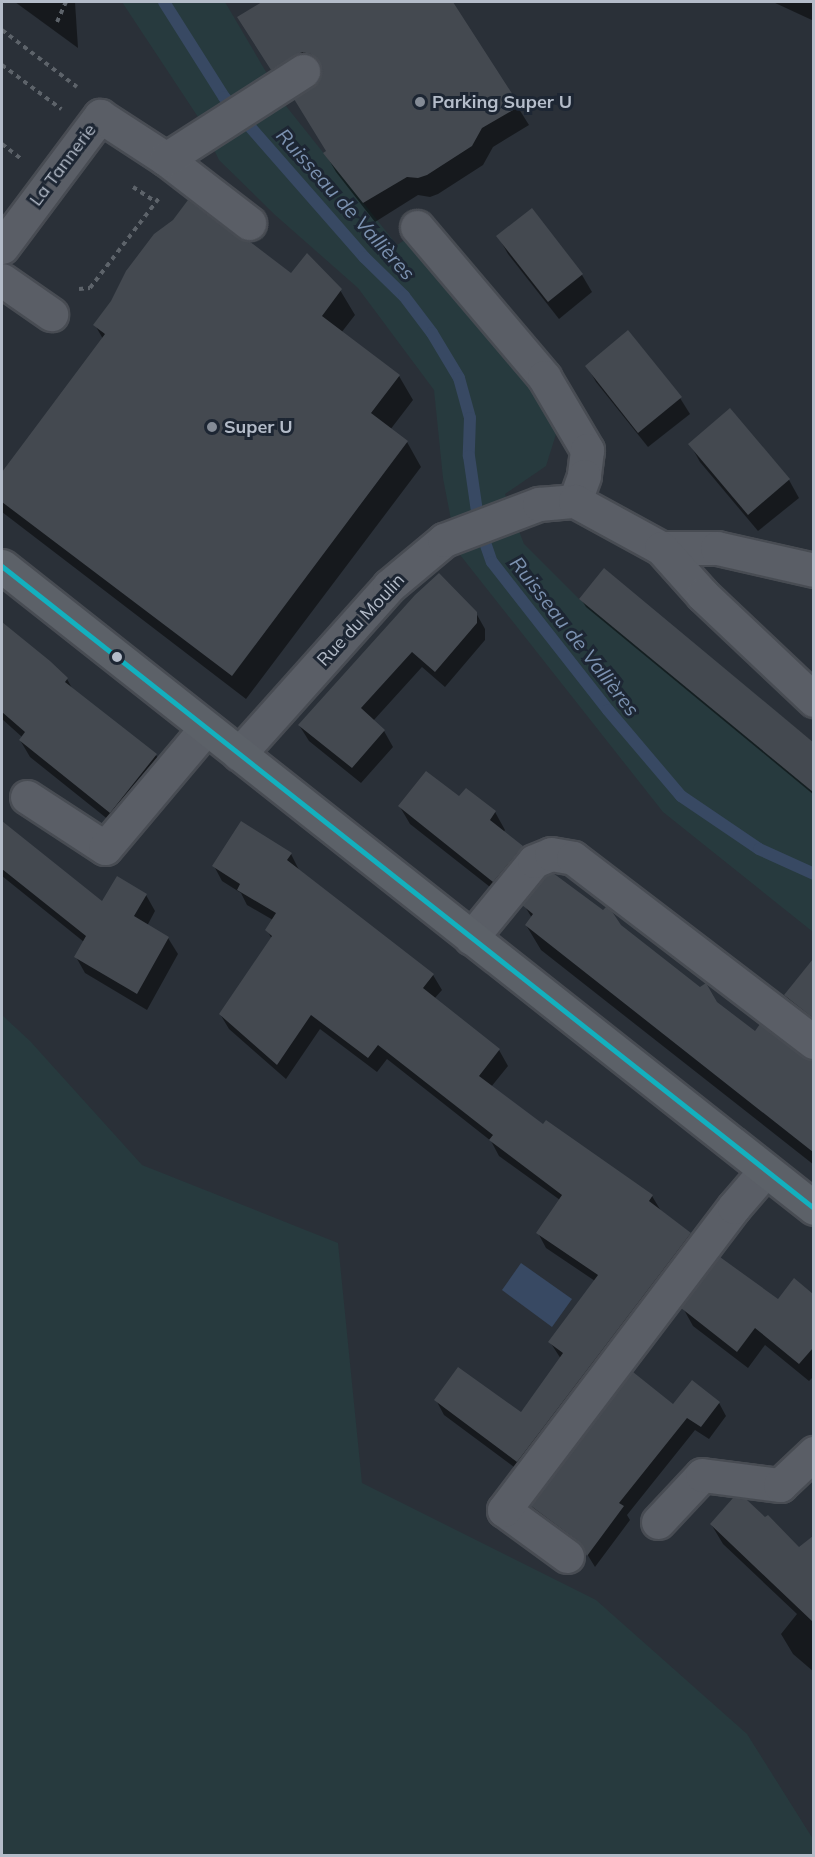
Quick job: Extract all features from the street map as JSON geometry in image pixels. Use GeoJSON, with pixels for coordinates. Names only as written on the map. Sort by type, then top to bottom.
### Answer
{"type":"FeatureCollection","features":[{"type":"Feature","properties":{"kind":"main road"},"geometry":{"type":"LineString","coordinates":[[2,566],[765,1171],[809,1195]]}},
{"type":"Feature","properties":{"kind":"street"},"geometry":{"type":"LineString","coordinates":[[249,224],[166,159],[293,78]]}},
{"type":"Feature","properties":{"kind":"street","name":"La Tannerie"},"geometry":{"type":"LineString","coordinates":[[2,247],[100,116],[166,159]]}},
{"type":"Feature","properties":{"kind":"street"},"geometry":{"type":"LineString","coordinates":[[417,227],[544,377],[587,450],[584,476],[575,501],[660,548],[703,595],[813,700]]}},
{"type":"Feature","properties":{"kind":"street"},"geometry":{"type":"LineString","coordinates":[[2,280],[51,314]]}},
{"type":"Feature","properties":{"kind":"street","name":"Rue du Moulin"},"geometry":{"type":"LineString","coordinates":[[239,754],[389,586],[444,540],[539,504],[575,501]]}},
{"type":"Feature","properties":{"kind":"street"},"geometry":{"type":"LineString","coordinates":[[660,548],[717,548],[813,570]]}},
{"type":"Feature","properties":{"kind":"street"},"geometry":{"type":"LineString","coordinates":[[27,797],[105,848],[206,728]]}},
{"type":"Feature","properties":{"kind":"street"},"geometry":{"type":"LineString","coordinates":[[471,938],[534,861],[551,854],[573,858],[813,1042]]}},
{"type":"Feature","properties":{"kind":"street"},"geometry":{"type":"LineString","coordinates":[[567,1556],[504,1510],[719,1227],[765,1171]]}},
{"type":"Feature","properties":{"kind":"street"},"geometry":{"type":"LineString","coordinates":[[658,1522],[702,1474],[780,1485],[813,1453]]}},
{"type":"Feature","properties":{"kind":"path"},"geometry":{"type":"LineString","coordinates":[[57,22],[66,2]]}},
{"type":"Feature","properties":{"kind":"path"},"geometry":{"type":"LineString","coordinates":[[2,30],[81,89]]}},
{"type":"Feature","properties":{"kind":"path"},"geometry":{"type":"LineString","coordinates":[[2,65],[90,130]]}},
{"type":"Feature","properties":{"kind":"path"},"geometry":{"type":"LineString","coordinates":[[2,144],[27,163]]}},
{"type":"Feature","properties":{"kind":"path"},"geometry":{"type":"LineString","coordinates":[[134,187],[156,202]]}},
{"type":"Feature","properties":{"kind":"green space"},"geometry":{"type":"Polygon","coordinates":[[[122,2],[225,2],[286,106],[397,245],[424,227],[557,431],[546,466],[505,494],[524,544],[579,599],[813,792],[813,932],[663,812],[457,551],[443,478],[434,390],[358,288],[274,214],[219,160],[198,117],[122,2]]]}},
{"type":"Feature","properties":{"kind":"green space"},"geometry":{"type":"Polygon","coordinates":[[[2,1015],[30,1041],[142,1165],[338,1243],[362,1483],[596,1600],[747,1734],[813,1839],[813,1855],[2,1855],[2,1015]]]}},
{"type":"Feature","properties":{"kind":"water"},"geometry":{"type":"Polygon","coordinates":[[[521,1263],[572,1299],[552,1327],[502,1290],[521,1263]]]}},
{"type":"Feature","properties":{"kind":"building","name":"Parking Super U"},"geometry":{"type":"Polygon","coordinates":[[[262,2],[453,2],[520,106],[482,128],[472,146],[427,175],[418,178],[407,177],[363,203],[323,153],[326,151],[294,99],[319,80],[322,70],[318,60],[311,54],[302,52],[271,70],[237,17],[262,2]]]}},
{"type":"Feature","properties":{"kind":"building","name":"Super U"},"geometry":{"type":"Polygon","coordinates":[[[188,200],[238,238],[249,241],[291,273],[307,253],[342,289],[322,316],[400,375],[371,413],[408,441],[232,676],[2,502],[2,472],[105,334],[93,325],[111,301],[126,271],[154,234],[173,220],[188,200]]]}},
{"type":"Feature","properties":{"kind":"building"},"geometry":{"type":"Polygon","coordinates":[[[532,208],[583,274],[548,302],[496,236],[532,208]]]}},
{"type":"Feature","properties":{"kind":"building"},"geometry":{"type":"Polygon","coordinates":[[[628,330],[682,397],[638,433],[585,366],[628,330]]]}},
{"type":"Feature","properties":{"kind":"building"},"geometry":{"type":"Polygon","coordinates":[[[730,408],[790,479],[748,515],[688,444],[730,408]]]}},
{"type":"Feature","properties":{"kind":"building"},"geometry":{"type":"Polygon","coordinates":[[[604,568],[813,742],[813,792],[579,599],[604,568]]]}},
{"type":"Feature","properties":{"kind":"building"},"geometry":{"type":"Polygon","coordinates":[[[439,573],[477,612],[477,623],[435,672],[412,652],[361,708],[385,730],[352,768],[298,725],[415,595],[439,573]]]}},
{"type":"Feature","properties":{"kind":"building"},"geometry":{"type":"Polygon","coordinates":[[[2,622],[68,678],[65,682],[157,754],[110,813],[19,740],[25,732],[2,712],[2,622]]]}},
{"type":"Feature","properties":{"kind":"building"},"geometry":{"type":"Polygon","coordinates":[[[426,771],[459,796],[466,788],[496,811],[490,820],[523,846],[493,882],[398,806],[426,771]]]}},
{"type":"Feature","properties":{"kind":"building"},"geometry":{"type":"Polygon","coordinates":[[[2,821],[102,901],[117,876],[147,894],[134,916],[169,937],[137,994],[74,957],[86,936],[2,869],[2,821]]]}},
{"type":"Feature","properties":{"kind":"building"},"geometry":{"type":"Polygon","coordinates":[[[241,821],[292,853],[287,860],[434,974],[423,988],[500,1049],[479,1076],[543,1124],[546,1120],[653,1195],[649,1201],[691,1233],[517,1462],[434,1400],[458,1367],[521,1412],[563,1353],[548,1342],[598,1275],[536,1233],[562,1195],[489,1140],[493,1135],[378,1045],[368,1058],[311,1015],[277,1065],[219,1014],[272,936],[265,930],[276,913],[237,890],[240,884],[212,866],[241,821]]]}},
{"type":"Feature","properties":{"kind":"building"},"geometry":{"type":"Polygon","coordinates":[[[553,873],[603,910],[606,907],[611,910],[621,925],[700,987],[706,983],[717,1002],[755,1031],[760,1024],[803,1057],[813,1060],[813,1152],[525,925],[533,914],[522,905],[546,877],[553,873]]]}},
{"type":"Feature","properties":{"kind":"building"},"geometry":{"type":"Polygon","coordinates":[[[813,959],[813,1018],[784,995],[813,959]]]}},
{"type":"Feature","properties":{"kind":"building"},"geometry":{"type":"Polygon","coordinates":[[[720,1257],[778,1299],[794,1278],[813,1294],[813,1348],[799,1364],[755,1328],[737,1352],[681,1308],[720,1257]]]}},
{"type":"Feature","properties":{"kind":"building"},"geometry":{"type":"Polygon","coordinates":[[[633,1372],[673,1404],[692,1380],[720,1402],[701,1427],[687,1418],[619,1503],[624,1506],[587,1556],[578,1541],[531,1506],[633,1372]]]}},
{"type":"Feature","properties":{"kind":"building"},"geometry":{"type":"Polygon","coordinates":[[[733,1498],[747,1500],[765,1517],[768,1515],[799,1547],[813,1536],[813,1622],[710,1524],[733,1498]]]}},
{"type":"Feature","properties":{"kind":"waterway","name":"Ruisseau de Vallières"},"geometry":{"type":"LineString","coordinates":[[164,2],[224,97],[364,257],[404,296],[432,333],[459,378],[470,418],[469,456],[479,525],[492,562],[608,710],[681,796],[759,849],[814,874]]}},
{"type":"Feature","properties":{"kind":"transit line"},"geometry":{"type":"LineString","coordinates":[[2,566],[814,1208]]}},
{"type":"Feature","properties":{"kind":"place","name":"Parking Super U"},"geometry":{"type":"Point","coordinates":[420,102]}},
{"type":"Feature","properties":{"kind":"place","name":"Super U"},"geometry":{"type":"Point","coordinates":[212,427]}}]}
